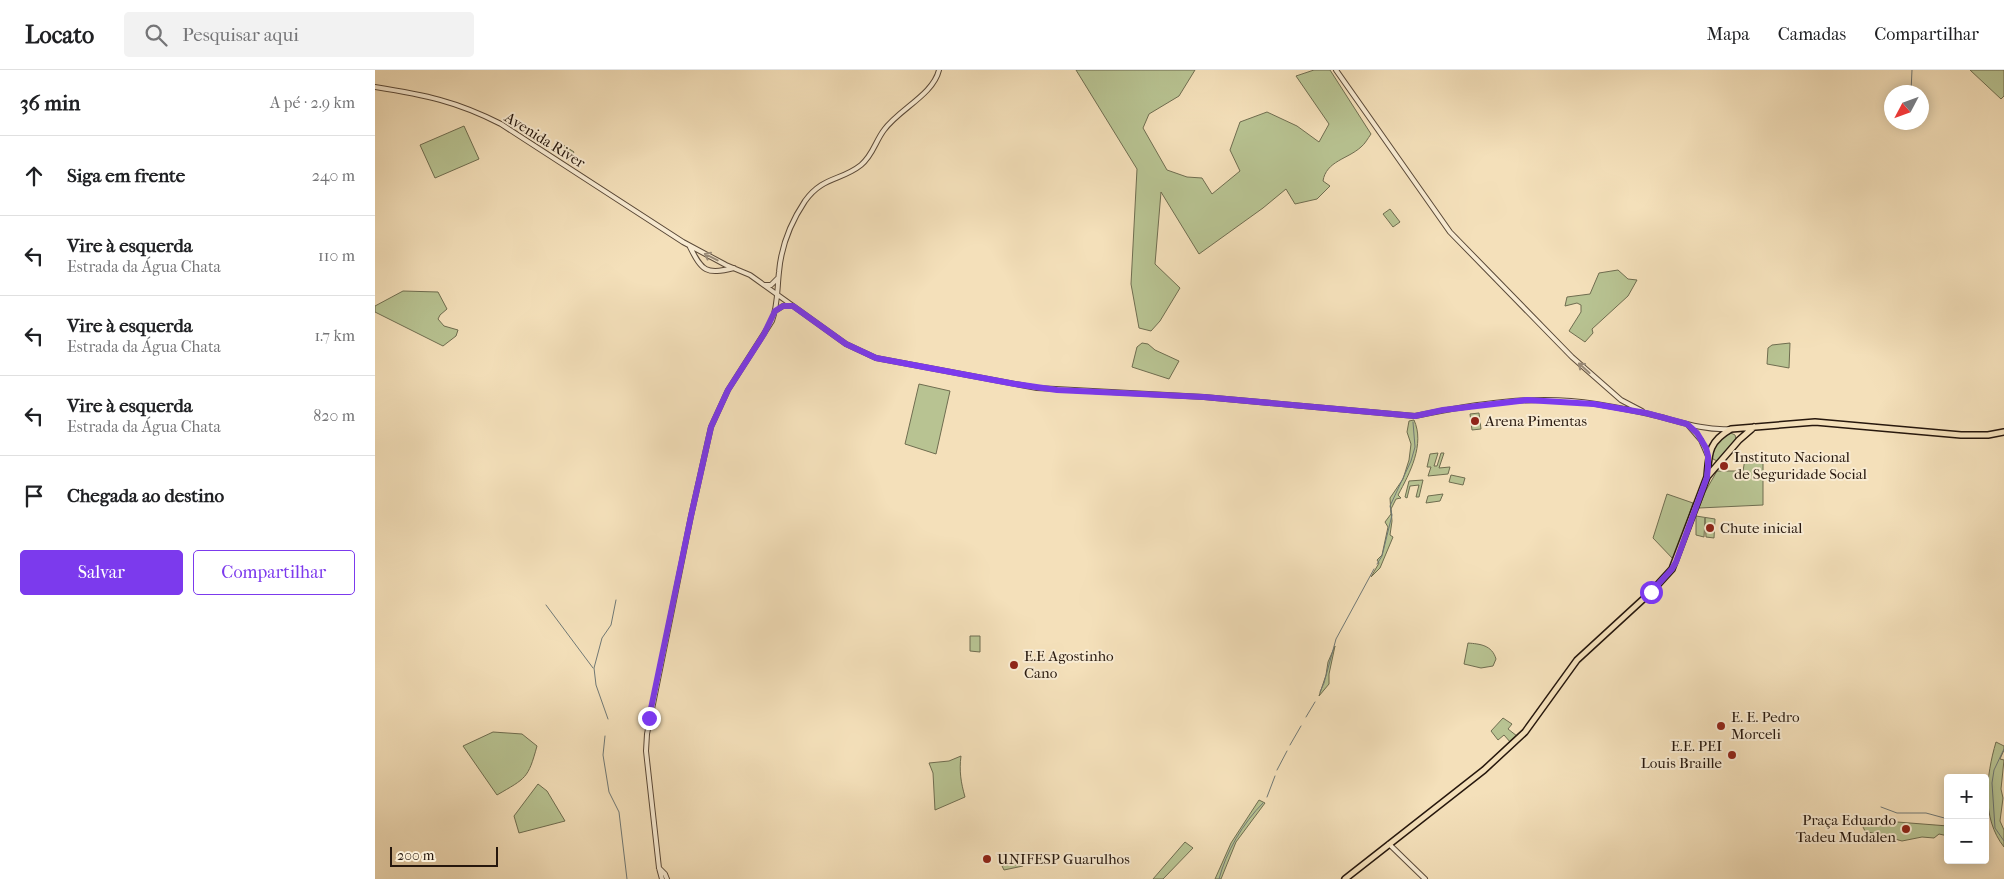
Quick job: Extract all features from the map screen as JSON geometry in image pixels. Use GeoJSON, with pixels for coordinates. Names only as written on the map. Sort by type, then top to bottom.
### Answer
{"type":"FeatureCollection","features":[{"type":"Feature","properties":{"kind":"main road"},"geometry":{"type":"LineString","coordinates":[[1345,879],[1506,752],[1525,732],[1577,660],[1668,573],[1676,562],[1707,477],[1708,456],[1714,443],[1731,429],[1815,422],[1961,435],[1988,435],[2004,432]]}},
{"type":"Feature","properties":{"kind":"main road"},"geometry":{"type":"LineString","coordinates":[[1707,477],[1739,440],[1754,428]]}},
{"type":"Feature","properties":{"kind":"main road"},"geometry":{"type":"LineString","coordinates":[[1731,429],[1737,434],[1739,440]]}},
{"type":"Feature","properties":{"kind":"main road"},"geometry":{"type":"LineString","coordinates":[[1708,456],[1711,461],[1717,464]]}},
{"type":"Feature","properties":{"kind":"street"},"geometry":{"type":"LineString","coordinates":[[662,879],[659,868],[646,751],[647,734],[689,523],[711,427],[728,390],[764,334],[775,311],[780,264],[789,232],[798,212],[809,196],[824,182],[854,170],[868,159],[884,129],[934,84],[939,70]]}},
{"type":"Feature","properties":{"kind":"street"},"geometry":{"type":"LineString","coordinates":[[1335,70],[1450,232],[1572,357],[1621,400],[1646,413],[1687,424],[1714,429],[1731,429]]}},
{"type":"Feature","properties":{"kind":"street","name":"Avenida River"},"geometry":{"type":"LineString","coordinates":[[375,87],[424,94],[478,112],[527,140],[689,246],[750,275],[846,344],[876,358],[1037,388],[1204,397],[1394,415],[1415,416],[1443,410],[1527,400],[1594,404],[1646,413]]}},
{"type":"Feature","properties":{"kind":"street","name":"Avenida River"},"geometry":{"type":"LineString","coordinates":[[689,246],[700,266],[705,270],[716,271],[734,268]]}},
{"type":"Feature","properties":{"kind":"street"},"geometry":{"type":"LineString","coordinates":[[765,285],[771,285],[778,278]]}},
{"type":"Feature","properties":{"kind":"street"},"geometry":{"type":"LineString","coordinates":[[775,311],[783,306],[793,306]]}},
{"type":"Feature","properties":{"kind":"street"},"geometry":{"type":"LineString","coordinates":[[1687,424],[1701,440],[1708,456]]}},
{"type":"Feature","properties":{"kind":"street"},"geometry":{"type":"LineString","coordinates":[[1389,844],[1425,879]]}},
{"type":"Feature","properties":{"kind":"street"},"geometry":{"type":"LineString","coordinates":[[659,868],[667,879]]}},
{"type":"Feature","properties":{"kind":"green space"},"geometry":{"type":"Polygon","coordinates":[[[1076,70],[1195,70],[1179,96],[1149,114],[1143,128],[1167,170],[1187,177],[1202,178],[1212,194],[1240,171],[1230,150],[1240,122],[1267,112],[1297,126],[1319,142],[1329,124],[1296,76],[1314,70],[1330,70],[1371,134],[1361,147],[1328,169],[1323,181],[1330,186],[1317,199],[1295,204],[1286,189],[1199,254],[1161,192],[1155,264],[1180,288],[1160,321],[1151,331],[1139,328],[1131,284],[1137,169],[1076,70]]]}},
{"type":"Feature","properties":{"kind":"green space"},"geometry":{"type":"Polygon","coordinates":[[[1970,70],[2004,70],[2004,96],[2001,99],[1970,70]]]}},
{"type":"Feature","properties":{"kind":"green space"},"geometry":{"type":"Polygon","coordinates":[[[464,126],[479,159],[435,178],[420,145],[464,126]]]}},
{"type":"Feature","properties":{"kind":"green space"},"geometry":{"type":"Polygon","coordinates":[[[557,141],[574,152],[569,160],[551,149],[557,141]]]}},
{"type":"Feature","properties":{"kind":"green space"},"geometry":{"type":"Polygon","coordinates":[[[1390,209],[1400,222],[1393,227],[1383,214],[1390,209]]]}},
{"type":"Feature","properties":{"kind":"green space"},"geometry":{"type":"Polygon","coordinates":[[[1618,270],[1628,279],[1637,280],[1628,296],[1592,329],[1593,333],[1585,342],[1569,331],[1581,312],[1581,305],[1577,303],[1565,306],[1567,297],[1590,294],[1599,273],[1618,270]]]}},
{"type":"Feature","properties":{"kind":"green space"},"geometry":{"type":"Polygon","coordinates":[[[403,291],[438,292],[447,309],[438,319],[444,326],[458,330],[456,336],[443,346],[375,312],[375,306],[403,291]]]}},
{"type":"Feature","properties":{"kind":"green space"},"geometry":{"type":"Polygon","coordinates":[[[1142,343],[1148,344],[1155,350],[1179,361],[1169,379],[1132,367],[1137,347],[1142,343]]]}},
{"type":"Feature","properties":{"kind":"green space"},"geometry":{"type":"Polygon","coordinates":[[[1790,343],[1789,368],[1767,364],[1768,348],[1772,345],[1790,343]]]}},
{"type":"Feature","properties":{"kind":"green space"},"geometry":{"type":"Polygon","coordinates":[[[919,384],[950,391],[936,454],[905,444],[919,384]]]}},
{"type":"Feature","properties":{"kind":"green space","name":"Arena Pimentas"},"geometry":{"type":"Polygon","coordinates":[[[1479,413],[1481,429],[1472,430],[1470,414],[1479,413]]]}},
{"type":"Feature","properties":{"kind":"green space"},"geometry":{"type":"Polygon","coordinates":[[[1414,420],[1418,439],[1415,458],[1398,495],[1401,498],[1396,499],[1391,509],[1392,521],[1390,535],[1393,537],[1380,568],[1371,577],[1379,563],[1377,560],[1382,555],[1388,527],[1385,522],[1391,514],[1390,498],[1403,479],[1409,460],[1411,444],[1407,432],[1409,421],[1414,420]]]}},
{"type":"Feature","properties":{"kind":"green space"},"geometry":{"type":"Polygon","coordinates":[[[1731,433],[1735,435],[1736,439],[1717,461],[1713,459],[1714,447],[1723,437],[1731,433]]]}},
{"type":"Feature","properties":{"kind":"green space"},"geometry":{"type":"Polygon","coordinates":[[[1438,453],[1434,466],[1437,466],[1441,453],[1444,453],[1439,468],[1450,467],[1448,474],[1428,476],[1431,467],[1427,467],[1430,454],[1438,453]]]}},
{"type":"Feature","properties":{"kind":"green space"},"geometry":{"type":"Polygon","coordinates":[[[1745,459],[1763,459],[1763,505],[1699,508],[1705,492],[1717,471],[1743,471],[1745,459]]]}},
{"type":"Feature","properties":{"kind":"green space"},"geometry":{"type":"Polygon","coordinates":[[[1451,475],[1465,478],[1463,485],[1449,482],[1451,475]]]}},
{"type":"Feature","properties":{"kind":"green space"},"geometry":{"type":"Polygon","coordinates":[[[1423,480],[1419,497],[1416,497],[1419,485],[1410,486],[1407,498],[1405,497],[1409,481],[1423,480]]]}},
{"type":"Feature","properties":{"kind":"green space"},"geometry":{"type":"Polygon","coordinates":[[[1443,494],[1440,501],[1426,503],[1428,496],[1443,494]]]}},
{"type":"Feature","properties":{"kind":"green space"},"geometry":{"type":"Polygon","coordinates":[[[1667,494],[1693,503],[1674,560],[1653,538],[1667,494]]]}},
{"type":"Feature","properties":{"kind":"green space"},"geometry":{"type":"Polygon","coordinates":[[[1696,516],[1715,519],[1714,538],[1706,537],[1705,518],[1704,537],[1696,535],[1696,516]]]}},
{"type":"Feature","properties":{"kind":"green space"},"geometry":{"type":"Polygon","coordinates":[[[970,636],[980,636],[980,652],[970,651],[970,636]]]}},
{"type":"Feature","properties":{"kind":"green space"},"geometry":{"type":"Polygon","coordinates":[[[1468,643],[1489,648],[1496,659],[1493,666],[1481,668],[1464,664],[1468,643]]]}},
{"type":"Feature","properties":{"kind":"green space"},"geometry":{"type":"Polygon","coordinates":[[[1335,646],[1329,674],[1329,684],[1319,696],[1328,662],[1335,646]]]}},
{"type":"Feature","properties":{"kind":"green space"},"geometry":{"type":"Polygon","coordinates":[[[1503,718],[1512,724],[1508,729],[1517,736],[1511,743],[1504,735],[1498,740],[1491,731],[1503,718]]]}},
{"type":"Feature","properties":{"kind":"green space"},"geometry":{"type":"Polygon","coordinates":[[[493,732],[522,734],[537,746],[525,776],[497,795],[463,746],[493,732]]]}},
{"type":"Feature","properties":{"kind":"green space"},"geometry":{"type":"Polygon","coordinates":[[[1996,742],[2004,746],[2000,759],[2004,760],[2000,821],[2004,830],[2004,847],[1997,836],[1989,810],[1989,776],[1996,742]]]}},
{"type":"Feature","properties":{"kind":"green space"},"geometry":{"type":"Polygon","coordinates":[[[961,756],[960,767],[965,797],[935,810],[933,773],[929,763],[949,761],[961,756]]]}},
{"type":"Feature","properties":{"kind":"green space"},"geometry":{"type":"Polygon","coordinates":[[[538,784],[547,791],[565,821],[519,833],[514,816],[538,784]]]}},
{"type":"Feature","properties":{"kind":"green space"},"geometry":{"type":"Polygon","coordinates":[[[1259,800],[1265,803],[1236,842],[1221,879],[1215,879],[1231,843],[1259,800]]]}},
{"type":"Feature","properties":{"kind":"green space","name":"Praça Eduardo Tadeu Mudalen"},"geometry":{"type":"Polygon","coordinates":[[[1859,819],[1944,826],[1944,835],[1939,834],[1934,838],[1922,837],[1902,841],[1865,831],[1859,819]]]}},
{"type":"Feature","properties":{"kind":"green space"},"geometry":{"type":"Polygon","coordinates":[[[1185,842],[1193,848],[1163,879],[1153,879],[1185,842]]]}},
{"type":"Feature","properties":{"kind":"green space"},"geometry":{"type":"Polygon","coordinates":[[[1010,861],[1019,862],[1023,866],[1004,870],[1002,866],[1010,861]]]}},
{"type":"Feature","properties":{"kind":"waterway"},"geometry":{"type":"LineString","coordinates":[[1911,85],[1912,70]]}},
{"type":"Feature","properties":{"kind":"waterway"},"geometry":{"type":"LineString","coordinates":[[1377,564],[1382,556],[1392,515],[1390,506],[1411,461],[1415,447],[1413,422]]}},
{"type":"Feature","properties":{"kind":"waterway"},"geometry":{"type":"LineString","coordinates":[[1320,692],[1336,639],[1374,569]]}},
{"type":"Feature","properties":{"kind":"waterway"},"geometry":{"type":"LineString","coordinates":[[608,719],[596,685],[594,668],[602,638],[611,625],[616,600]]}},
{"type":"Feature","properties":{"kind":"waterway"},"geometry":{"type":"LineString","coordinates":[[546,605],[593,668]]}},
{"type":"Feature","properties":{"kind":"waterway"},"geometry":{"type":"LineString","coordinates":[[1306,717],[1315,702]]}},
{"type":"Feature","properties":{"kind":"waterway"},"geometry":{"type":"LineString","coordinates":[[1290,745],[1301,726]]}},
{"type":"Feature","properties":{"kind":"waterway"},"geometry":{"type":"LineString","coordinates":[[605,736],[603,755],[609,792],[619,812],[627,879]]}},
{"type":"Feature","properties":{"kind":"waterway"},"geometry":{"type":"LineString","coordinates":[[2004,749],[1994,770],[1992,783],[1995,828],[2004,841]]}},
{"type":"Feature","properties":{"kind":"waterway"},"geometry":{"type":"LineString","coordinates":[[1277,770],[1287,751]]}},
{"type":"Feature","properties":{"kind":"waterway"},"geometry":{"type":"LineString","coordinates":[[1267,797],[1275,776]]}},
{"type":"Feature","properties":{"kind":"waterway"},"geometry":{"type":"LineString","coordinates":[[1219,879],[1236,838],[1263,803]]}},
{"type":"Feature","properties":{"kind":"waterway"},"geometry":{"type":"LineString","coordinates":[[1881,807],[1897,813],[1926,813],[1944,818]]}},
{"type":"Feature","properties":{"kind":"place","name":"Arena Pimentas"},"geometry":{"type":"Point","coordinates":[1475,421]}},
{"type":"Feature","properties":{"kind":"place","name":"Instituto Nacional de Seguridade Social"},"geometry":{"type":"Point","coordinates":[1724,466]}},
{"type":"Feature","properties":{"kind":"place","name":"Chute inicial"},"geometry":{"type":"Point","coordinates":[1710,528]}},
{"type":"Feature","properties":{"kind":"place","name":"E.E Agostinho Cano"},"geometry":{"type":"Point","coordinates":[1014,665]}},
{"type":"Feature","properties":{"kind":"place","name":"E. E. Pedro Morceli"},"geometry":{"type":"Point","coordinates":[1721,726]}},
{"type":"Feature","properties":{"kind":"place","name":"E.E. PEI Louis Braille"},"geometry":{"type":"Point","coordinates":[1732,755]}},
{"type":"Feature","properties":{"kind":"place","name":"Praça Eduardo Tadeu Mudalen"},"geometry":{"type":"Point","coordinates":[1906,829]}},
{"type":"Feature","properties":{"kind":"place","name":"UNIFESP Guarulhos"},"geometry":{"type":"Point","coordinates":[987,859]}},
{"type":"Feature","properties":{"kind":"route"},"geometry":{"type":"LineString","coordinates":[[649,718],[711,427],[728,390],[772,321],[775,311],[786,305],[793,306],[819,326],[859,352],[876,358],[1037,388],[1204,397],[1415,416],[1443,410],[1527,400],[1567,401],[1646,413],[1687,424],[1697,433],[1706,448],[1708,456],[1707,477],[1693,510],[1676,562],[1665,578],[1651,592]]}}]}
